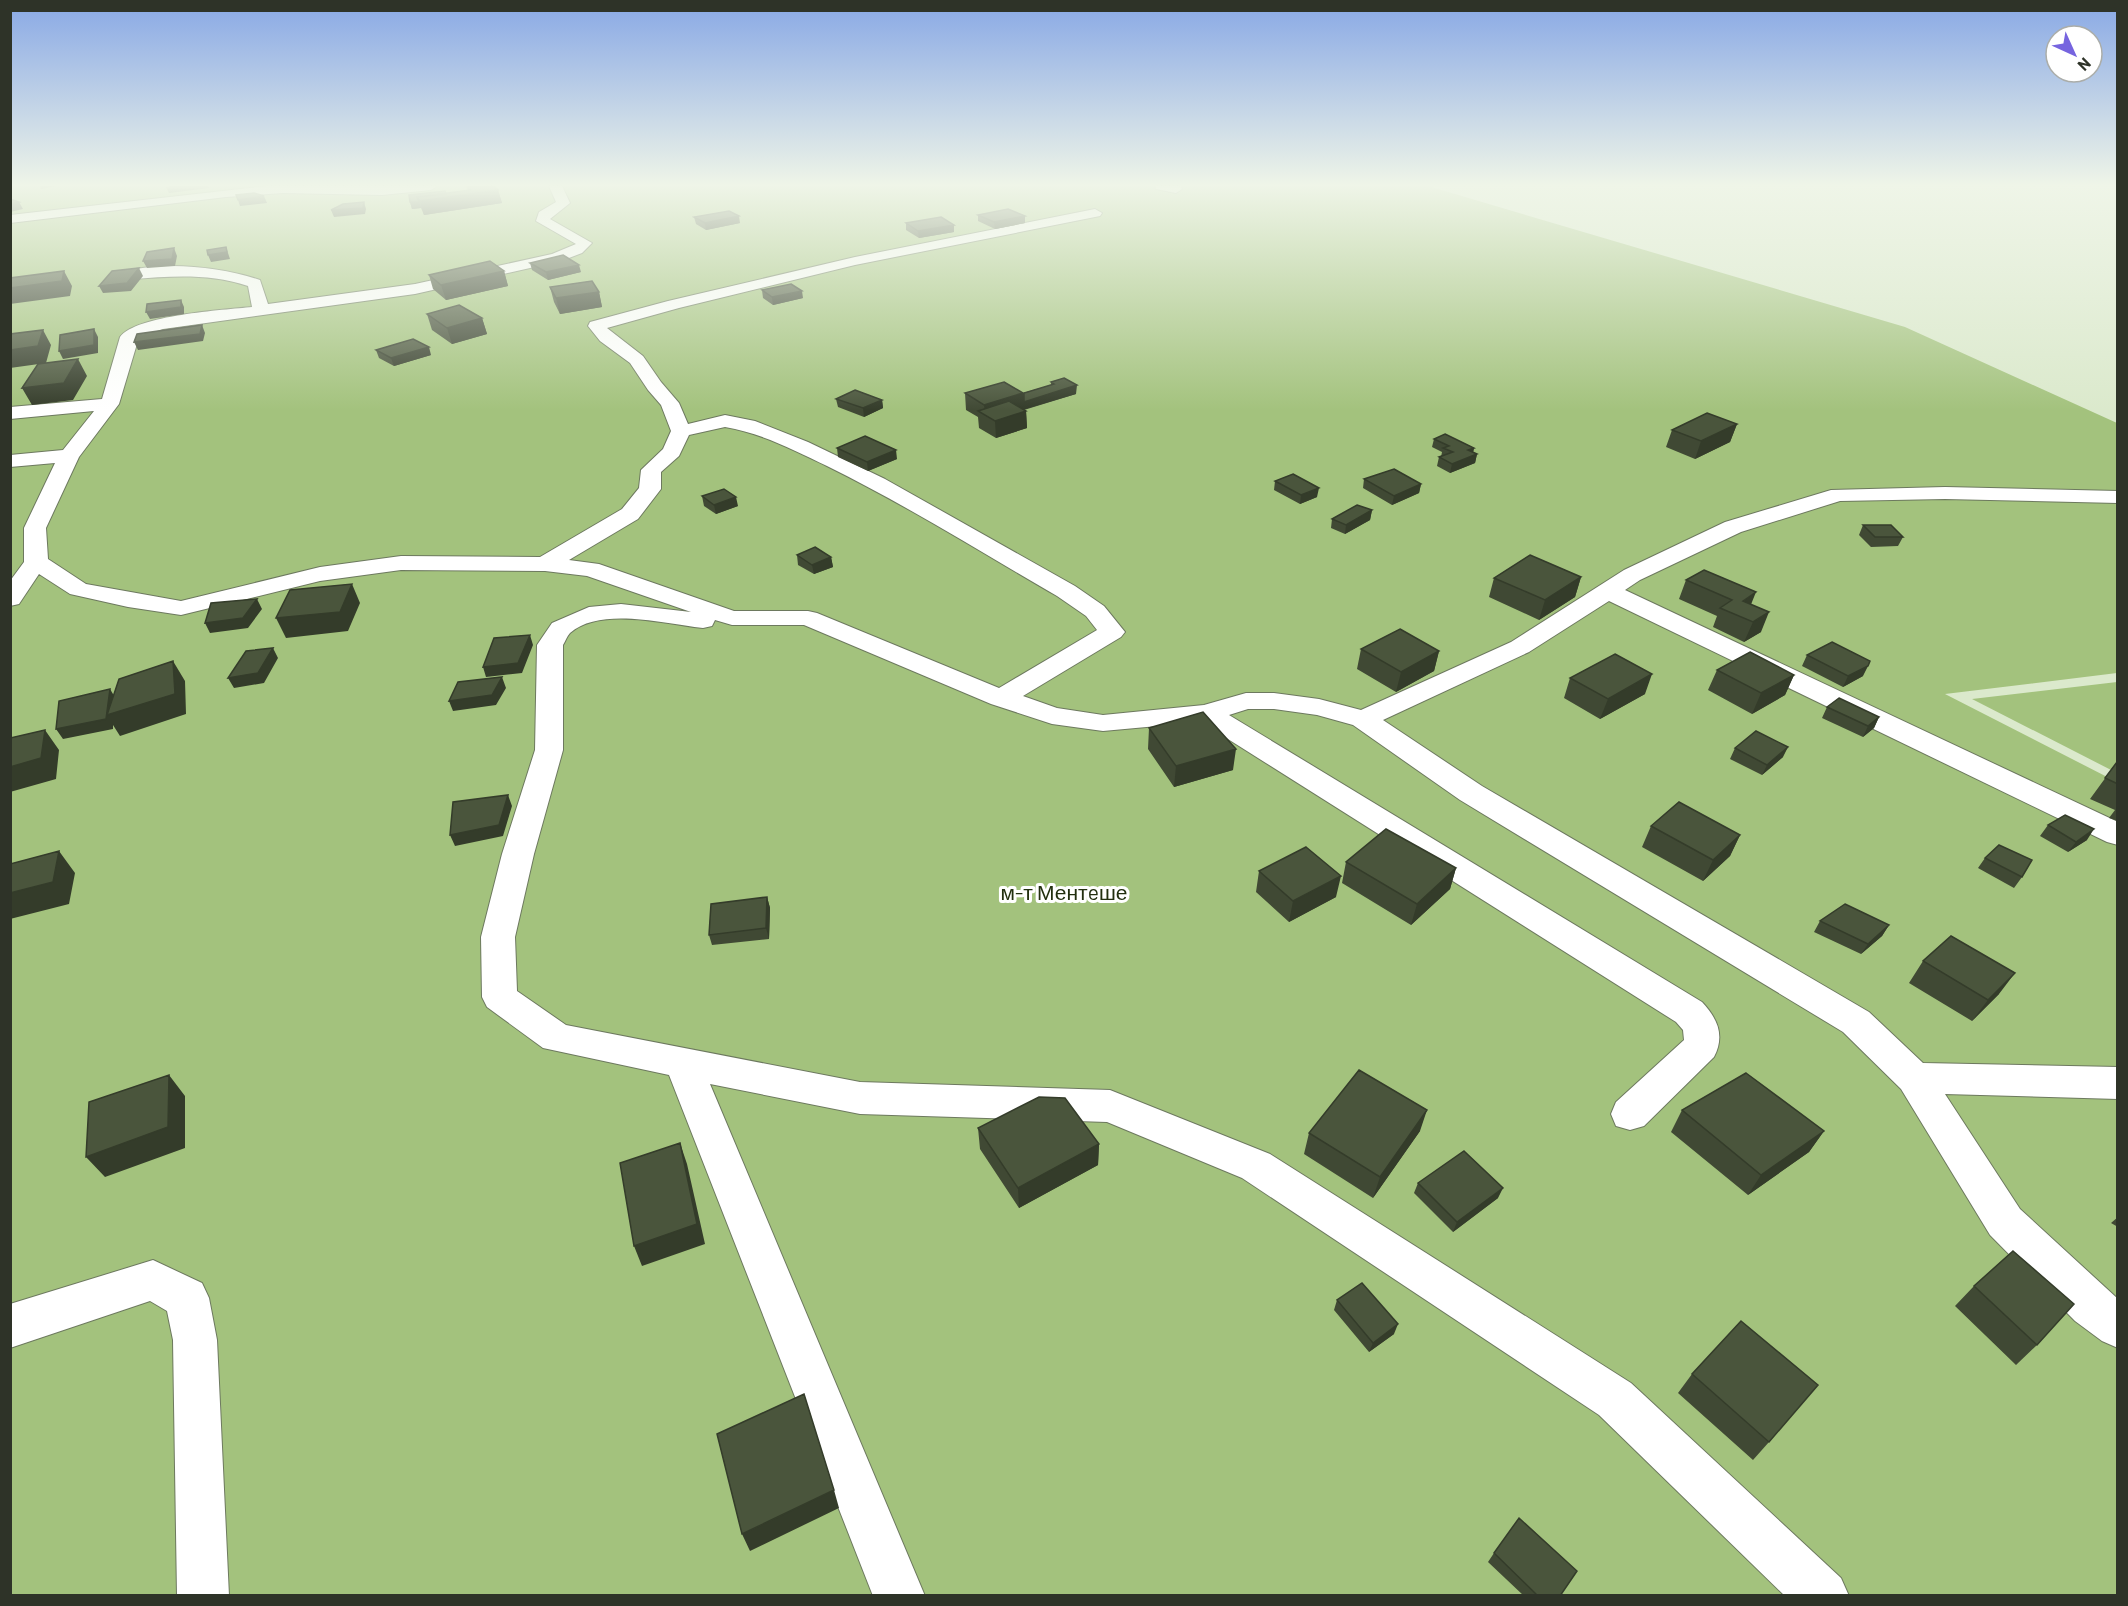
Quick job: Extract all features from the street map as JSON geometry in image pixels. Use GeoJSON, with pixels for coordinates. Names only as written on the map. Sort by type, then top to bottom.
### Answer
{"type":"FeatureCollection","features":[{"type":"Feature","properties":{"kind":"street"},"geometry":{"type":"LineString","coordinates":[[10,599],[36,562],[35,528],[69,456],[110,404],[129,337],[133,333],[158,324],[415,289],[542,261]]}},
{"type":"Feature","properties":{"kind":"street"},"geometry":{"type":"LineString","coordinates":[[545,564],[630,514],[650,489],[651,470],[672,452],[681,431],[670,403],[654,386],[637,360],[606,337],[596,326],[675,303],[855,261]]}},
{"type":"Feature","properties":{"kind":"street"},"geometry":{"type":"LineString","coordinates":[[132,274],[183,272],[239,276],[255,283],[261,309]]}},
{"type":"Feature","properties":{"kind":"street"},"geometry":{"type":"LineString","coordinates":[[10,413],[110,404]]}},
{"type":"Feature","properties":{"kind":"street"},"geometry":{"type":"LineString","coordinates":[[681,431],[725,421],[748,425],[801,446],[878,483],[1066,591],[1095,611],[1112,632],[1001,698]]}},
{"type":"Feature","properties":{"kind":"street"},"geometry":{"type":"LineString","coordinates":[[10,461],[69,456]]}},
{"type":"Feature","properties":{"kind":"street"},"geometry":{"type":"LineString","coordinates":[[1363,719],[1520,647],[1632,575],[1733,527],[1839,495],[1945,493],[2118,497]]}},
{"type":"Feature","properties":{"kind":"street"},"geometry":{"type":"LineString","coordinates":[[36,562],[78,589],[181,608],[320,574],[401,563],[545,564],[591,569],[732,618]]}},
{"type":"Feature","properties":{"kind":"street"},"geometry":{"type":"LineString","coordinates":[[1608,591],[2118,835]]}},
{"type":"Feature","properties":{"kind":"street"},"geometry":{"type":"LineString","coordinates":[[1823,1596],[1615,1399],[1256,1166],[1110,1106],[860,1098],[556,1038],[500,997],[498,937],[518,854],[549,750],[550,645],[561,628],[589,614],[621,611],[705,622],[732,618],[808,618],[1001,698],[1052,716],[1104,723],[1206,713],[1246,701],[1274,701],[1319,707],[1363,719],[1471,793],[1856,1022],[1914,1078],[2005,1222],[2091,1306],[2118,1326]]}},
{"type":"Feature","properties":{"kind":"street"},"geometry":{"type":"LineString","coordinates":[[1206,713],[1689,1011],[1702,1029],[1704,1039],[1701,1047],[1630,1114]]}},
{"type":"Feature","properties":{"kind":"street"},"geometry":{"type":"LineString","coordinates":[[683,1063],[899,1596]]}},
{"type":"Feature","properties":{"kind":"street"},"geometry":{"type":"LineString","coordinates":[[1914,1078],[2118,1083]]}},
{"type":"Feature","properties":{"kind":"street"},"geometry":{"type":"LineString","coordinates":[[10,1326],[153,1280],[187,1298],[195,1340],[203,1596]]}},
{"type":"Feature","properties":{"kind":"green space","name":"м-т Ментeше"},"geometry":{"type":"Polygon","coordinates":[[[11,261],[1682,261],[1905,327],[2117,423],[2117,673],[1945,694],[2117,782],[2117,1595],[11,1596],[11,261]]]}},
{"type":"Feature","properties":{"kind":"green space"},"geometry":{"type":"Polygon","coordinates":[[[2117,682],[2117,773],[1972,699],[2117,682]]]}},
{"type":"Feature","properties":{"kind":"building"},"geometry":{"type":"Polygon","coordinates":[[[490,261],[504,271],[441,285],[429,275],[490,261]]]}},
{"type":"Feature","properties":{"kind":"building"},"geometry":{"type":"Polygon","coordinates":[[[573,261],[579,265],[546,272],[530,263],[573,261]]]}},
{"type":"Feature","properties":{"kind":"building"},"geometry":{"type":"Polygon","coordinates":[[[139,268],[127,283],[99,286],[112,271],[139,268]]]}},
{"type":"Feature","properties":{"kind":"building"},"geometry":{"type":"Polygon","coordinates":[[[64,271],[62,281],[10,288],[10,278],[64,271]]]}},
{"type":"Feature","properties":{"kind":"building"},"geometry":{"type":"Polygon","coordinates":[[[592,281],[599,292],[556,298],[550,287],[592,281]]]}},
{"type":"Feature","properties":{"kind":"building"},"geometry":{"type":"Polygon","coordinates":[[[791,284],[802,291],[772,297],[762,290],[791,284]]]}},
{"type":"Feature","properties":{"kind":"building"},"geometry":{"type":"Polygon","coordinates":[[[181,300],[181,307],[146,312],[147,304],[181,300]]]}},
{"type":"Feature","properties":{"kind":"building"},"geometry":{"type":"Polygon","coordinates":[[[459,305],[482,318],[447,328],[427,314],[459,305]]]}},
{"type":"Feature","properties":{"kind":"building"},"geometry":{"type":"Polygon","coordinates":[[[202,325],[200,334],[134,342],[137,334],[202,325]]]}},
{"type":"Feature","properties":{"kind":"building"},"geometry":{"type":"Polygon","coordinates":[[[94,329],[94,345],[59,351],[60,335],[94,329]]]}},
{"type":"Feature","properties":{"kind":"building"},"geometry":{"type":"Polygon","coordinates":[[[43,330],[38,346],[10,350],[10,334],[43,330]]]}},
{"type":"Feature","properties":{"kind":"building"},"geometry":{"type":"Polygon","coordinates":[[[413,339],[429,347],[391,358],[376,350],[413,339]]]}},
{"type":"Feature","properties":{"kind":"building"},"geometry":{"type":"Polygon","coordinates":[[[78,359],[64,383],[22,388],[38,364],[78,359]]]}},
{"type":"Feature","properties":{"kind":"building"},"geometry":{"type":"Polygon","coordinates":[[[1064,378],[1077,385],[1024,402],[1024,393],[1054,384],[1051,382],[1064,378]]]}},
{"type":"Feature","properties":{"kind":"building"},"geometry":{"type":"Polygon","coordinates":[[[1004,382],[1023,393],[984,405],[965,393],[1004,382]]]}},
{"type":"Feature","properties":{"kind":"building"},"geometry":{"type":"Polygon","coordinates":[[[855,390],[882,400],[863,408],[836,399],[855,390]]]}},
{"type":"Feature","properties":{"kind":"building"},"geometry":{"type":"Polygon","coordinates":[[[1009,401],[1026,411],[995,421],[978,411],[1009,401]]]}},
{"type":"Feature","properties":{"kind":"building"},"geometry":{"type":"Polygon","coordinates":[[[1707,413],[1737,424],[1701,441],[1672,430],[1707,413]]]}},
{"type":"Feature","properties":{"kind":"building"},"geometry":{"type":"Polygon","coordinates":[[[1445,434],[1474,448],[1468,450],[1477,454],[1452,464],[1439,457],[1453,452],[1443,448],[1449,446],[1434,439],[1445,434]]]}},
{"type":"Feature","properties":{"kind":"building"},"geometry":{"type":"Polygon","coordinates":[[[865,436],[896,450],[867,462],[837,448],[865,436]]]}},
{"type":"Feature","properties":{"kind":"building"},"geometry":{"type":"Polygon","coordinates":[[[1394,469],[1421,484],[1394,496],[1364,479],[1394,469]]]}},
{"type":"Feature","properties":{"kind":"building"},"geometry":{"type":"Polygon","coordinates":[[[1293,474],[1319,488],[1301,495],[1275,481],[1293,474]]]}},
{"type":"Feature","properties":{"kind":"building"},"geometry":{"type":"Polygon","coordinates":[[[724,489],[736,497],[714,505],[702,496],[724,489]]]}},
{"type":"Feature","properties":{"kind":"building"},"geometry":{"type":"Polygon","coordinates":[[[1357,505],[1372,510],[1346,525],[1332,519],[1357,505]]]}},
{"type":"Feature","properties":{"kind":"building"},"geometry":{"type":"Polygon","coordinates":[[[1863,525],[1891,525],[1903,537],[1875,537],[1863,525]]]}},
{"type":"Feature","properties":{"kind":"building"},"geometry":{"type":"Polygon","coordinates":[[[815,547],[831,557],[812,565],[797,555],[815,547]]]}},
{"type":"Feature","properties":{"kind":"building"},"geometry":{"type":"Polygon","coordinates":[[[1530,555],[1581,577],[1545,600],[1494,578],[1530,555]]]}},
{"type":"Feature","properties":{"kind":"building"},"geometry":{"type":"Polygon","coordinates":[[[1704,570],[1756,592],[1743,601],[1769,612],[1753,622],[1720,608],[1732,600],[1686,580],[1704,570]]]}},
{"type":"Feature","properties":{"kind":"building"},"geometry":{"type":"Polygon","coordinates":[[[352,584],[340,612],[276,618],[290,590],[352,584]]]}},
{"type":"Feature","properties":{"kind":"building"},"geometry":{"type":"Polygon","coordinates":[[[257,599],[243,618],[205,623],[211,603],[257,599]]]}},
{"type":"Feature","properties":{"kind":"building"},"geometry":{"type":"Polygon","coordinates":[[[1400,629],[1439,651],[1401,672],[1361,649],[1400,629]]]}},
{"type":"Feature","properties":{"kind":"building"},"geometry":{"type":"Polygon","coordinates":[[[530,635],[518,663],[483,667],[494,638],[530,635]]]}},
{"type":"Feature","properties":{"kind":"building"},"geometry":{"type":"Polygon","coordinates":[[[1832,642],[1870,661],[1868,666],[1848,676],[1807,655],[1832,642]]]}},
{"type":"Feature","properties":{"kind":"building"},"geometry":{"type":"Polygon","coordinates":[[[273,648],[258,673],[228,678],[246,651],[273,648]]]}},
{"type":"Feature","properties":{"kind":"building"},"geometry":{"type":"Polygon","coordinates":[[[1750,652],[1794,675],[1761,693],[1717,670],[1750,652]]]}},
{"type":"Feature","properties":{"kind":"building"},"geometry":{"type":"Polygon","coordinates":[[[1615,654],[1652,674],[1608,699],[1570,678],[1615,654]]]}},
{"type":"Feature","properties":{"kind":"building"},"geometry":{"type":"Polygon","coordinates":[[[173,661],[175,694],[107,715],[119,679],[173,661]]]}},
{"type":"Feature","properties":{"kind":"building"},"geometry":{"type":"Polygon","coordinates":[[[502,677],[492,695],[449,701],[458,682],[502,677]]]}},
{"type":"Feature","properties":{"kind":"building"},"geometry":{"type":"Polygon","coordinates":[[[110,689],[106,719],[56,729],[59,701],[110,689]]]}},
{"type":"Feature","properties":{"kind":"building"},"geometry":{"type":"Polygon","coordinates":[[[1839,698],[1879,717],[1868,726],[1827,707],[1839,698]]]}},
{"type":"Feature","properties":{"kind":"building"},"geometry":{"type":"Polygon","coordinates":[[[1203,712],[1236,749],[1176,766],[1149,728],[1203,712]]]}},
{"type":"Feature","properties":{"kind":"building"},"geometry":{"type":"Polygon","coordinates":[[[45,730],[41,758],[10,767],[10,738],[45,730]]]}},
{"type":"Feature","properties":{"kind":"building"},"geometry":{"type":"Polygon","coordinates":[[[1756,731],[1788,747],[1767,765],[1735,748],[1756,731]]]}},
{"type":"Feature","properties":{"kind":"building"},"geometry":{"type":"Polygon","coordinates":[[[2118,762],[2118,784],[2105,778],[2118,762]]]}},
{"type":"Feature","properties":{"kind":"building"},"geometry":{"type":"Polygon","coordinates":[[[508,795],[499,825],[450,835],[453,802],[508,795]]]}},
{"type":"Feature","properties":{"kind":"building"},"geometry":{"type":"Polygon","coordinates":[[[1679,802],[1740,835],[1713,860],[1651,826],[1679,802]]]}},
{"type":"Feature","properties":{"kind":"building"},"geometry":{"type":"Polygon","coordinates":[[[2065,815],[2094,829],[2076,842],[2048,825],[2065,815]]]}},
{"type":"Feature","properties":{"kind":"building"},"geometry":{"type":"Polygon","coordinates":[[[1386,829],[1456,868],[1417,904],[1346,862],[1386,829]]]}},
{"type":"Feature","properties":{"kind":"building"},"geometry":{"type":"Polygon","coordinates":[[[1999,845],[2032,860],[2022,877],[1985,858],[1999,845]]]}},
{"type":"Feature","properties":{"kind":"building"},"geometry":{"type":"Polygon","coordinates":[[[1306,847],[1341,876],[1293,901],[1259,871],[1306,847]]]}},
{"type":"Feature","properties":{"kind":"building"},"geometry":{"type":"Polygon","coordinates":[[[59,851],[53,882],[10,893],[10,864],[59,851]]]}},
{"type":"Feature","properties":{"kind":"building"},"geometry":{"type":"Polygon","coordinates":[[[767,897],[766,928],[709,935],[711,904],[767,897]]]}},
{"type":"Feature","properties":{"kind":"building"},"geometry":{"type":"Polygon","coordinates":[[[1845,904],[1889,925],[1868,944],[1820,921],[1845,904]]]}},
{"type":"Feature","properties":{"kind":"building"},"geometry":{"type":"Polygon","coordinates":[[[1951,936],[2015,973],[1988,1000],[1923,961],[1951,936]]]}},
{"type":"Feature","properties":{"kind":"building"},"geometry":{"type":"Polygon","coordinates":[[[1359,1070],[1427,1110],[1380,1177],[1309,1133],[1359,1070]]]}},
{"type":"Feature","properties":{"kind":"building"},"geometry":{"type":"Polygon","coordinates":[[[1746,1073],[1824,1131],[1761,1175],[1682,1110],[1746,1073]]]}},
{"type":"Feature","properties":{"kind":"building"},"geometry":{"type":"Polygon","coordinates":[[[169,1075],[168,1127],[86,1157],[89,1102],[169,1075]]]}},
{"type":"Feature","properties":{"kind":"building"},"geometry":{"type":"Polygon","coordinates":[[[1039,1097],[1065,1098],[1099,1144],[1018,1188],[978,1128],[1039,1097]]]}},
{"type":"Feature","properties":{"kind":"building"},"geometry":{"type":"Polygon","coordinates":[[[680,1143],[697,1224],[634,1246],[620,1163],[680,1143]]]}},
{"type":"Feature","properties":{"kind":"building"},"geometry":{"type":"Polygon","coordinates":[[[1464,1151],[1503,1188],[1457,1222],[1418,1183],[1464,1151]]]}},
{"type":"Feature","properties":{"kind":"building"},"geometry":{"type":"Polygon","coordinates":[[[2013,1251],[2074,1304],[2037,1345],[1974,1286],[2013,1251]]]}},
{"type":"Feature","properties":{"kind":"building"},"geometry":{"type":"Polygon","coordinates":[[[1362,1283],[1398,1324],[1373,1343],[1337,1300],[1362,1283]]]}},
{"type":"Feature","properties":{"kind":"building"},"geometry":{"type":"Polygon","coordinates":[[[1741,1321],[1818,1385],[1769,1442],[1692,1374],[1741,1321]]]}},
{"type":"Feature","properties":{"kind":"building"},"geometry":{"type":"Polygon","coordinates":[[[804,1394],[834,1490],[742,1534],[717,1434],[804,1394]]]}},
{"type":"Feature","properties":{"kind":"building"},"geometry":{"type":"Polygon","coordinates":[[[1519,1518],[1577,1571],[1560,1596],[1538,1596],[1494,1553],[1519,1518]]]}}]}
